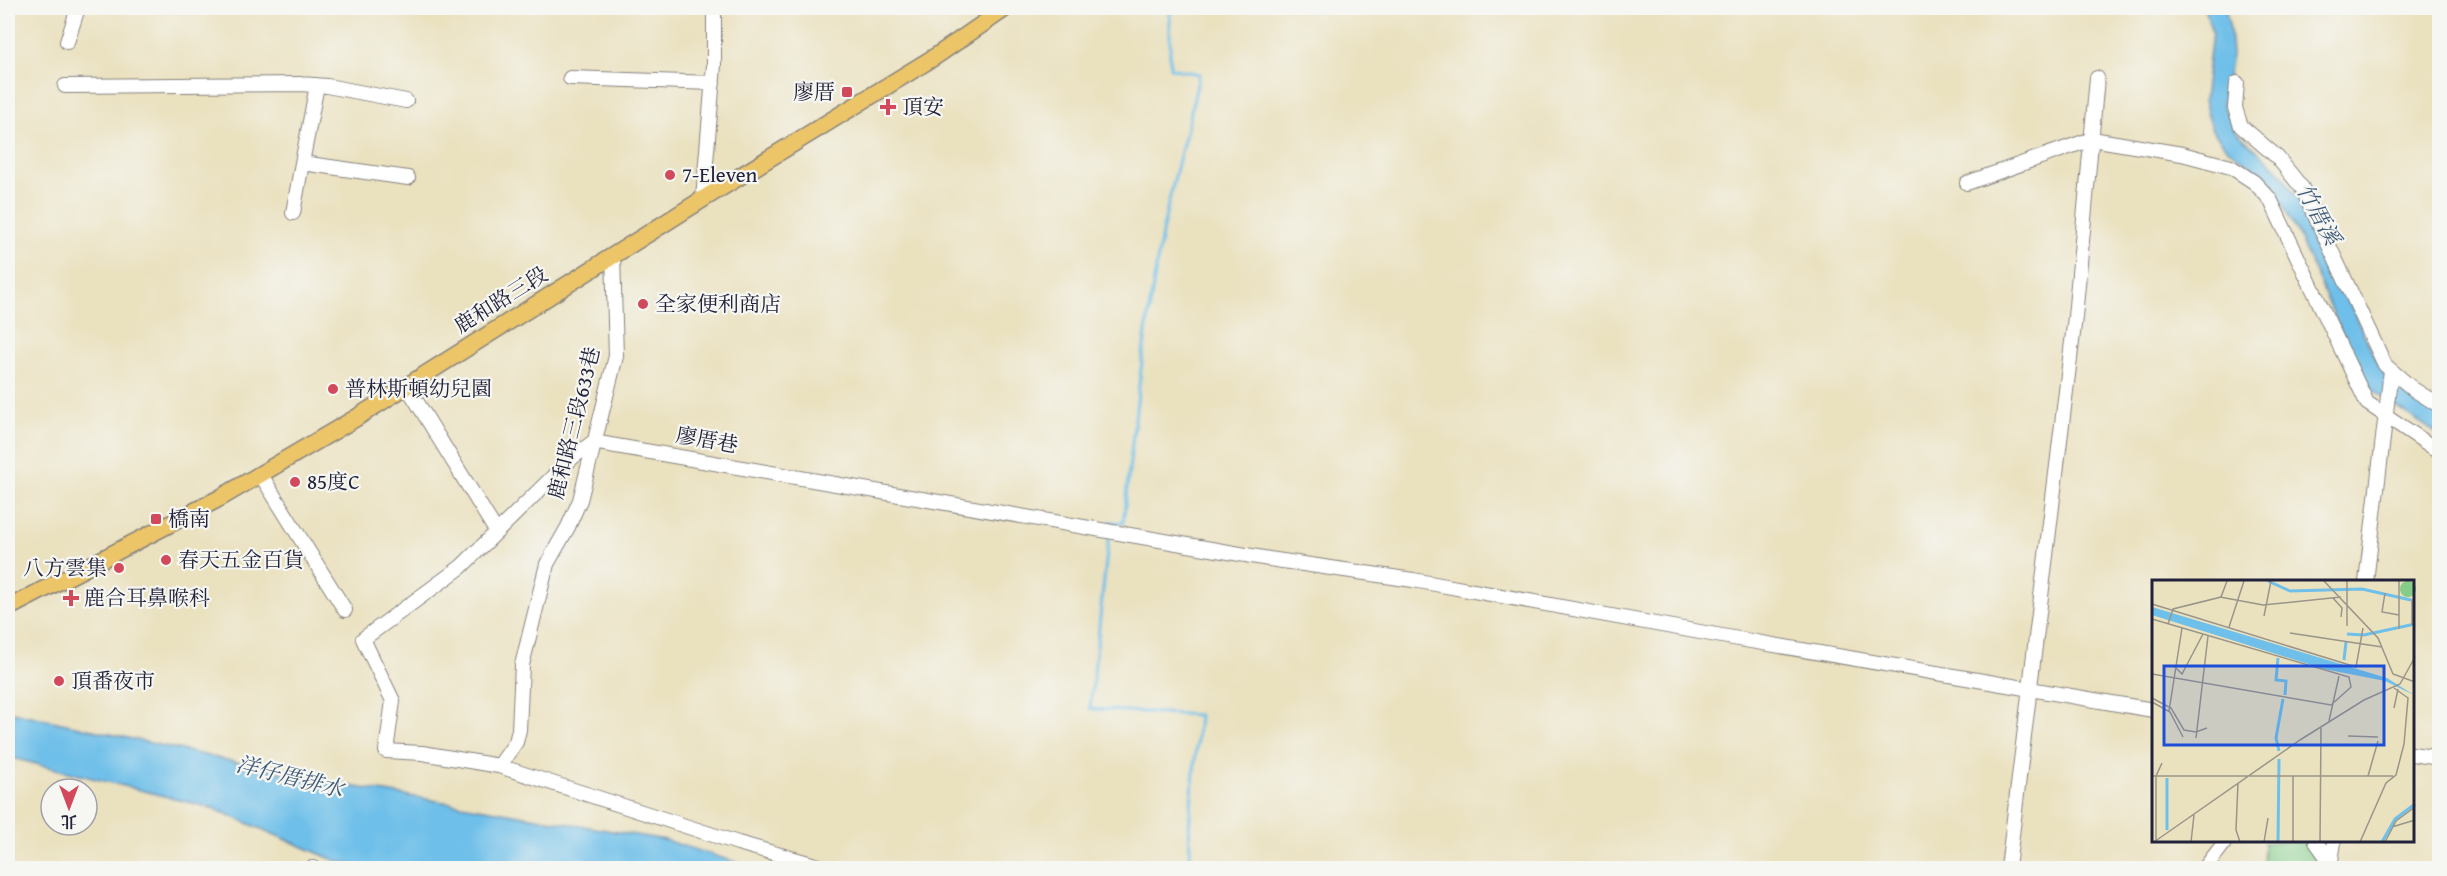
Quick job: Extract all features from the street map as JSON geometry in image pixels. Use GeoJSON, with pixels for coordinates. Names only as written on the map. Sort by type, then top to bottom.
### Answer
{"type":"FeatureCollection","features":[{"type":"Feature","properties":{"kind":"main road","name":"鹿和路三段"},"geometry":{"type":"LineString","coordinates":[[8,608],[261,475],[936,56],[1006,8]]}},
{"type":"Feature","properties":{"kind":"street"},"geometry":{"type":"LineString","coordinates":[[67,42],[78,8]]}},
{"type":"Feature","properties":{"kind":"street"},"geometry":{"type":"LineString","coordinates":[[703,199],[713,83],[714,8]]}},
{"type":"Feature","properties":{"kind":"street"},"geometry":{"type":"LineString","coordinates":[[570,78],[713,83]]}},
{"type":"Feature","properties":{"kind":"street"},"geometry":{"type":"LineString","coordinates":[[2008,868],[2075,317],[2097,78]]}},
{"type":"Feature","properties":{"kind":"street"},"geometry":{"type":"LineString","coordinates":[[2236,83],[2235,108],[2241,126],[2277,157],[2302,188],[2385,365],[2413,389],[2439,406]]}},
{"type":"Feature","properties":{"kind":"street"},"geometry":{"type":"LineString","coordinates":[[293,213],[317,85]]}},
{"type":"Feature","properties":{"kind":"street"},"geometry":{"type":"LineString","coordinates":[[65,86],[317,85],[406,102]]}},
{"type":"Feature","properties":{"kind":"street"},"geometry":{"type":"LineString","coordinates":[[1967,183],[2092,139],[2182,154],[2231,167],[2254,182],[2270,199],[2367,403],[2439,452]]}},
{"type":"Feature","properties":{"kind":"street"},"geometry":{"type":"LineString","coordinates":[[302,163],[408,178]]}},
{"type":"Feature","properties":{"kind":"street","name":"鹿和路三段633巷"},"geometry":{"type":"LineString","coordinates":[[500,766],[516,742],[519,730],[522,665],[547,564],[580,500],[616,356],[613,255]]}},
{"type":"Feature","properties":{"kind":"street"},"geometry":{"type":"LineString","coordinates":[[2366,580],[2391,370]]}},
{"type":"Feature","properties":{"kind":"street"},"geometry":{"type":"LineString","coordinates":[[406,386],[496,531]]}},
{"type":"Feature","properties":{"kind":"street"},"geometry":{"type":"LineString","coordinates":[[593,442],[572,459],[461,567],[363,639],[393,701],[386,751],[422,753],[500,766],[738,843],[826,868]]}},
{"type":"Feature","properties":{"kind":"street","name":"廖厝巷"},"geometry":{"type":"LineString","coordinates":[[593,442],[1269,559],[1413,580],[2152,710]]}},
{"type":"Feature","properties":{"kind":"street"},"geometry":{"type":"LineString","coordinates":[[261,475],[345,610]]}},
{"type":"Feature","properties":{"kind":"street"},"geometry":{"type":"LineString","coordinates":[[2414,754],[2439,758]]}},
{"type":"Feature","properties":{"kind":"street"},"geometry":{"type":"LineString","coordinates":[[2205,868],[2224,843]]}},
{"type":"Feature","properties":{"kind":"street"},"geometry":{"type":"LineString","coordinates":[[2317,843],[2331,866]]}},
{"type":"Feature","properties":{"kind":"street"},"geometry":{"type":"LineString","coordinates":[[2331,866],[2334,843]]}},
{"type":"Feature","properties":{"kind":"green space"},"geometry":{"type":"Polygon","coordinates":[[[2264,843],[2309,843],[2321,859],[2321,868],[2263,868],[2264,843]]]}},
{"type":"Feature","properties":{"kind":"water"},"geometry":{"type":"Polygon","coordinates":[[[2205,8],[2225,8],[2230,29],[2232,55],[2223,105],[2235,131],[2278,169],[2310,217],[2378,365],[2439,409],[2439,435],[2373,391],[2355,362],[2296,230],[2268,178],[2229,150],[2212,130],[2204,101],[2212,33],[2205,8]]]}},
{"type":"Feature","properties":{"kind":"water","name":"洋仔厝排水"},"geometry":{"type":"Polygon","coordinates":[[[8,711],[315,780],[665,840],[754,868],[364,868],[334,860],[212,808],[99,780],[99,777],[88,777],[8,757],[8,711]]]}},
{"type":"Feature","properties":{"kind":"waterway"},"geometry":{"type":"LineString","coordinates":[[1109,528],[1110,522],[1123,523],[1140,378],[1156,270],[1166,214],[1199,74],[1170,68],[1170,8]]}},
{"type":"Feature","properties":{"kind":"waterway"},"geometry":{"type":"LineString","coordinates":[[1109,534],[1090,709],[1199,715],[1189,827],[1191,868]]}},
{"type":"Feature","properties":{"kind":"place","name":"廖厝"},"geometry":{"type":"Point","coordinates":[847,92]}},
{"type":"Feature","properties":{"kind":"place","name":"頂安"},"geometry":{"type":"Point","coordinates":[888,107]}},
{"type":"Feature","properties":{"kind":"place","name":"7-Eleven"},"geometry":{"type":"Point","coordinates":[670,175]}},
{"type":"Feature","properties":{"kind":"place","name":"全家便利商店"},"geometry":{"type":"Point","coordinates":[643,304]}},
{"type":"Feature","properties":{"kind":"place","name":"普林斯頓幼兒園"},"geometry":{"type":"Point","coordinates":[333,389]}},
{"type":"Feature","properties":{"kind":"place","name":"85度C"},"geometry":{"type":"Point","coordinates":[295,482]}},
{"type":"Feature","properties":{"kind":"place","name":"橋南"},"geometry":{"type":"Point","coordinates":[156,519]}},
{"type":"Feature","properties":{"kind":"place","name":"春天五金百貨"},"geometry":{"type":"Point","coordinates":[166,560]}},
{"type":"Feature","properties":{"kind":"place","name":"八方雲集"},"geometry":{"type":"Point","coordinates":[119,568]}},
{"type":"Feature","properties":{"kind":"place","name":"鹿合耳鼻喉科"},"geometry":{"type":"Point","coordinates":[71,598]}},
{"type":"Feature","properties":{"kind":"place","name":"頂番夜市"},"geometry":{"type":"Point","coordinates":[59,681]}},
{"type":"Feature","properties":{"kind":"water label","name":"竹厝溪"},"geometry":{"type":"Point","coordinates":[2319,214]}}]}
